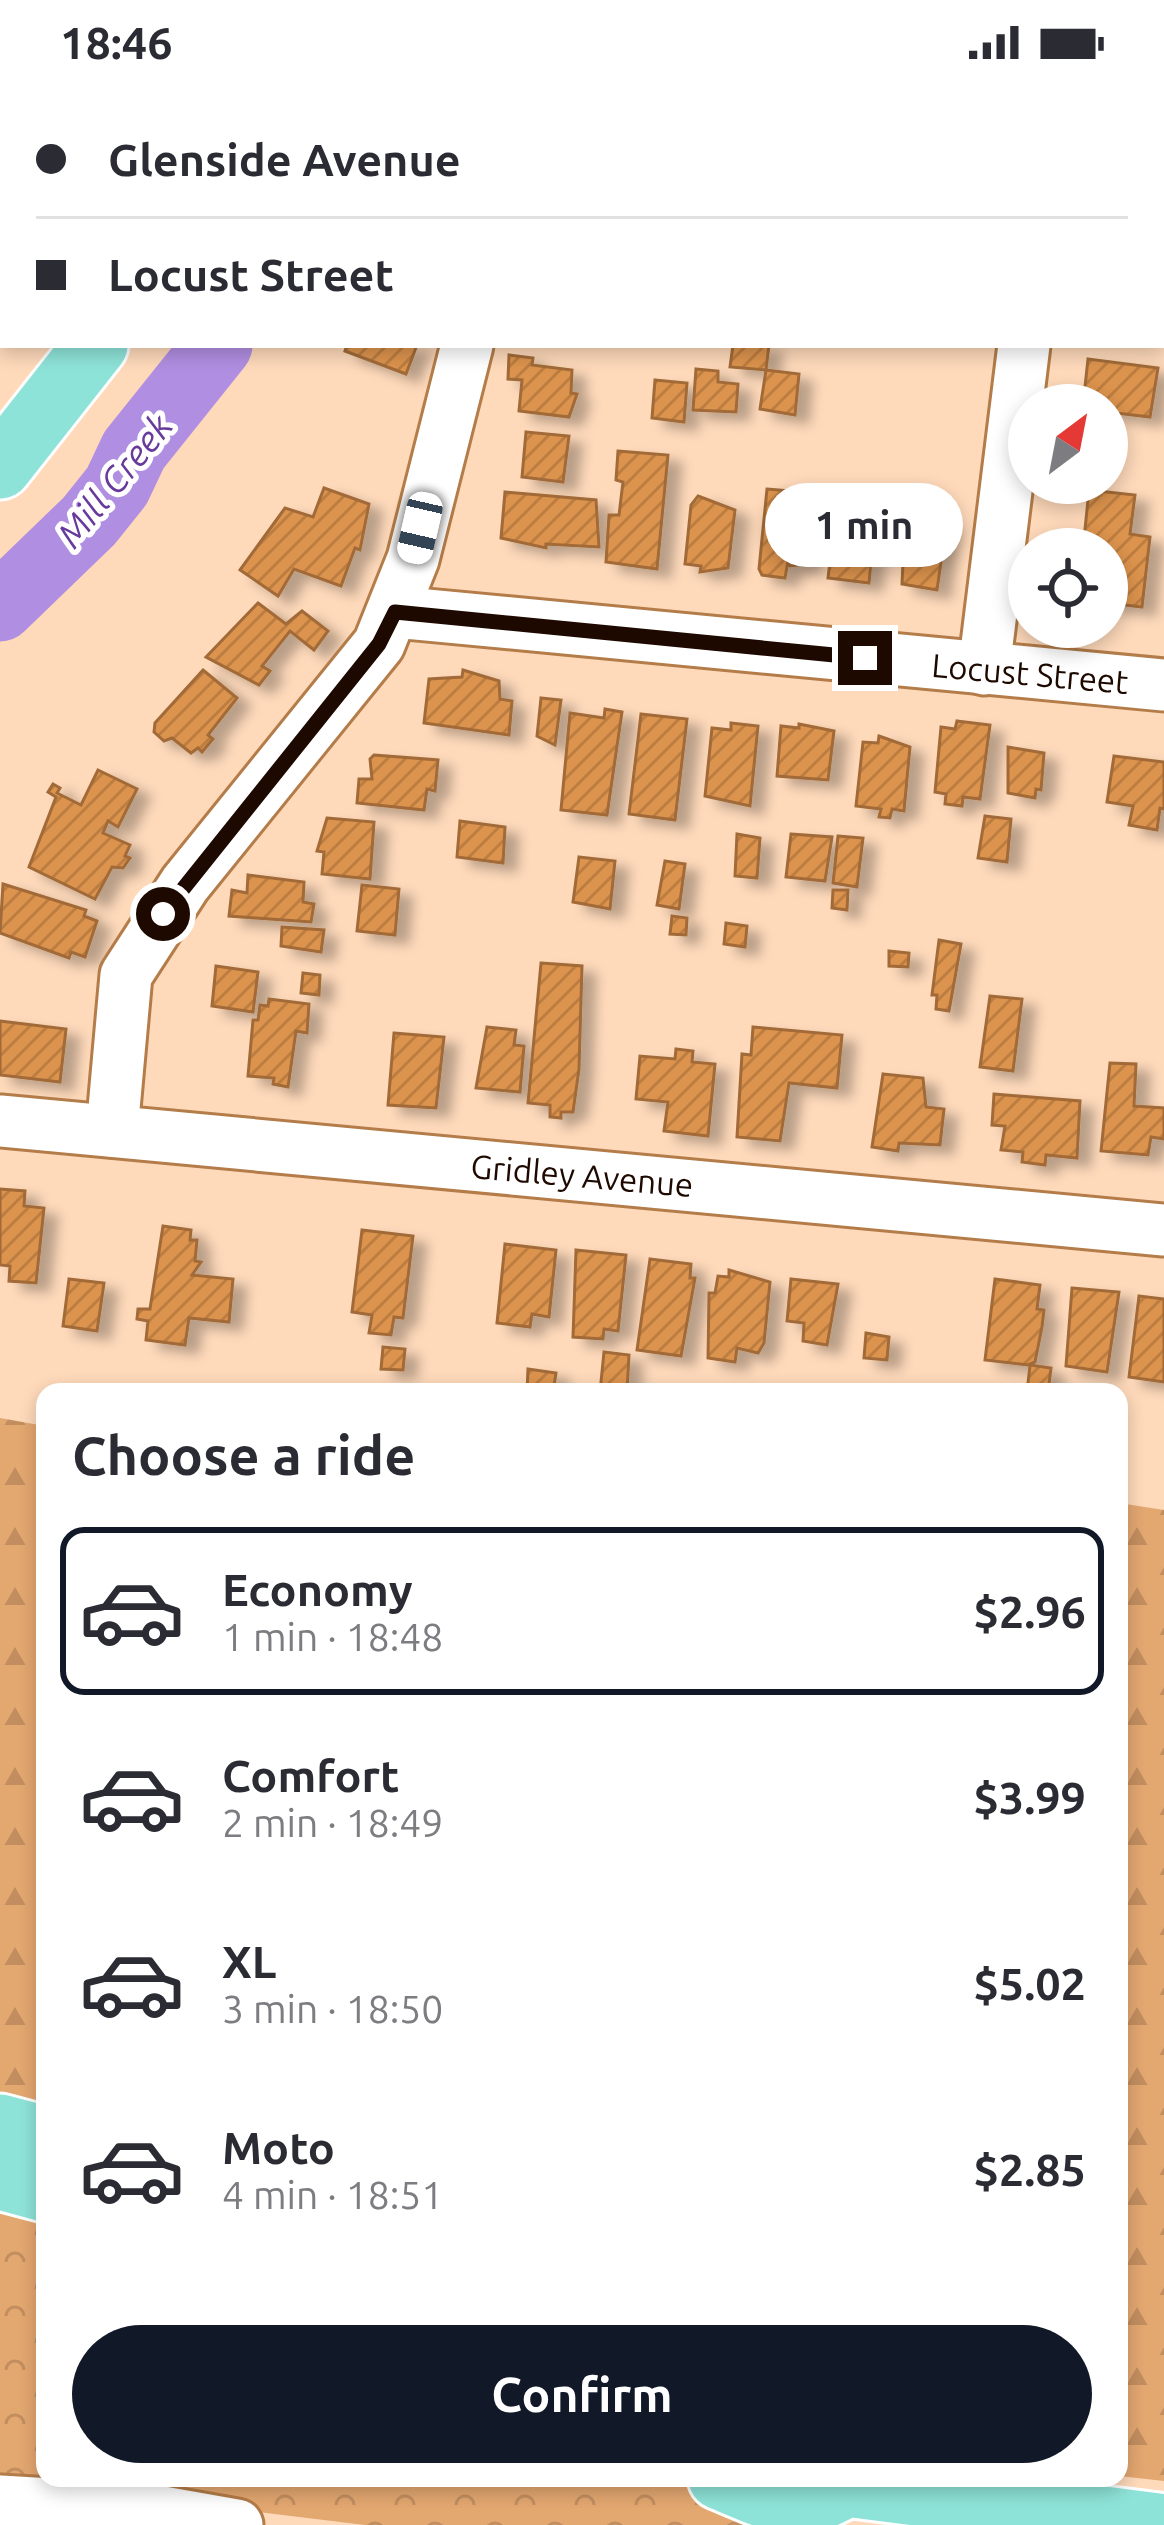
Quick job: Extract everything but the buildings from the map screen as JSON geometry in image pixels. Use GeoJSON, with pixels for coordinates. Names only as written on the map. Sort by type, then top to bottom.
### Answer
{"type":"FeatureCollection","features":[{"type":"Feature","properties":{"kind":"main road"},"geometry":{"type":"LineString","coordinates":[[0,467],[94,348]]}},
{"type":"Feature","properties":{"kind":"main road"},"geometry":{"type":"LineString","coordinates":[[0,2126],[36,2136]]}},
{"type":"Feature","properties":{"kind":"main road"},"geometry":{"type":"LineString","coordinates":[[0,2178],[36,2188]]}},
{"type":"Feature","properties":{"kind":"main road"},"geometry":{"type":"LineString","coordinates":[[749,2487],[803,2504],[842,2496],[1158,2525]]}},
{"type":"Feature","properties":{"kind":"street"},"geometry":{"type":"LineString","coordinates":[[112,1131],[126,975],[142,944],[379,644],[395,612],[466,348]]}},
{"type":"Feature","properties":{"kind":"street"},"geometry":{"type":"LineString","coordinates":[[984,669],[1024,348]]}},
{"type":"Feature","properties":{"kind":"street","name":"Locust Street"},"geometry":{"type":"LineString","coordinates":[[395,612],[1164,685]]}},
{"type":"Feature","properties":{"kind":"street","name":"Gridley Avenue"},"geometry":{"type":"LineString","coordinates":[[0,1121],[1164,1230]]}},
{"type":"Feature","properties":{"kind":"street"},"geometry":{"type":"LineString","coordinates":[[0,2501],[152,2510],[237,2525]]}},
{"type":"Feature","properties":{"kind":"green space"},"geometry":{"type":"Polygon","coordinates":[[[0,1418],[36,1424],[36,2105],[0,2095],[0,1418]]]}},
{"type":"Feature","properties":{"kind":"green space"},"geometry":{"type":"Polygon","coordinates":[[[1128,1504],[1164,1510],[1164,2481],[1128,2477],[1128,1504]]]}},
{"type":"Feature","properties":{"kind":"green space"},"geometry":{"type":"Polygon","coordinates":[[[0,2189],[36,2198],[36,2485],[0,2481],[0,2189]]]}},
{"type":"Feature","properties":{"kind":"green space"},"geometry":{"type":"Polygon","coordinates":[[[50,2487],[700,2487],[802,2525],[365,2525],[50,2487]]]}},
{"type":"Feature","properties":{"kind":"waterway","name":"Mill Creek"},"geometry":{"type":"LineString","coordinates":[[0,607],[89,521],[117,486],[134,450],[216,348]]}},
{"type":"Feature","properties":{"kind":"route"},"geometry":{"type":"LineString","coordinates":[[163,914],[379,644],[395,612],[865,658]]}}]}
